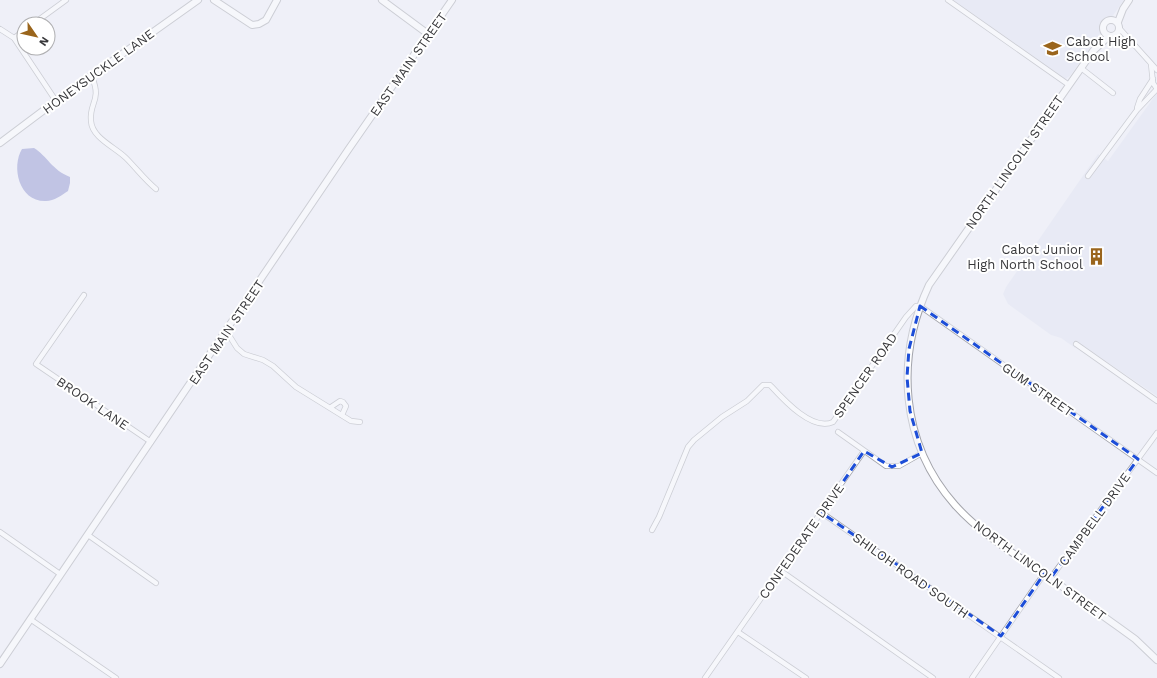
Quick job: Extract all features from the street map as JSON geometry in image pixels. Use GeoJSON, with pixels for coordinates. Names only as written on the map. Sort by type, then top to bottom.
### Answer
{"type":"FeatureCollection","features":[{"type":"Feature","properties":{"kind":"street"},"geometry":{"type":"LineString","coordinates":[[44,16],[66,0]]}},
{"type":"Feature","properties":{"kind":"street","name":"HONEYSUCKLE LANE"},"geometry":{"type":"LineString","coordinates":[[0,143],[56,101],[92,77],[198,0]]}},
{"type":"Feature","properties":{"kind":"street"},"geometry":{"type":"LineString","coordinates":[[214,0],[252,24],[260,24],[266,20],[277,0]]}},
{"type":"Feature","properties":{"kind":"street"},"geometry":{"type":"LineString","coordinates":[[382,0],[428,34]]}},
{"type":"Feature","properties":{"kind":"street","name":"EAST MAIN STREET"},"geometry":{"type":"LineString","coordinates":[[0,664],[452,0]]}},
{"type":"Feature","properties":{"kind":"street"},"geometry":{"type":"LineString","coordinates":[[948,0],[1069,85]]}},
{"type":"Feature","properties":{"kind":"street"},"geometry":{"type":"LineString","coordinates":[[1109,35],[1117,24],[1123,9],[1129,0]]}},
{"type":"Feature","properties":{"kind":"street"},"geometry":{"type":"LineString","coordinates":[[1128,40],[1109,35],[1103,28],[1104,23],[1108,20],[1117,24],[1128,40],[1141,50],[1157,70]]}},
{"type":"Feature","properties":{"kind":"street"},"geometry":{"type":"LineString","coordinates":[[0,29],[14,38],[56,101]]}},
{"type":"Feature","properties":{"kind":"street","name":"NORTH LINCOLN STREET"},"geometry":{"type":"LineString","coordinates":[[1109,35],[1093,51],[942,264],[929,285],[920,306],[909,349],[907,377],[910,411],[922,453],[936,480],[956,506],[980,530],[1135,639],[1157,660]]}},
{"type":"Feature","properties":{"kind":"street"},"geometry":{"type":"LineString","coordinates":[[1088,176],[1137,110],[1157,89],[1153,83],[1155,77],[1151,64]]}},
{"type":"Feature","properties":{"kind":"street"},"geometry":{"type":"LineString","coordinates":[[1081,68],[1113,93]]}},
{"type":"Feature","properties":{"kind":"street"},"geometry":{"type":"LineString","coordinates":[[92,77],[97,95],[91,115],[91,123],[94,131],[126,158],[148,183],[156,188]]}},
{"type":"Feature","properties":{"kind":"street"},"geometry":{"type":"LineString","coordinates":[[1137,110],[1140,99],[1155,77]]}},
{"type":"Feature","properties":{"kind":"street","name":"BROOK LANE"},"geometry":{"type":"LineString","coordinates":[[84,295],[36,364],[151,442]]}},
{"type":"Feature","properties":{"kind":"street","name":"GUM STREET"},"geometry":{"type":"LineString","coordinates":[[920,306],[1157,473]]}},
{"type":"Feature","properties":{"kind":"street","name":"SPENCER ROAD"},"geometry":{"type":"LineString","coordinates":[[652,530],[659,517],[684,453],[700,435],[722,417],[747,401],[763,385],[770,385],[787,404],[811,419],[819,423],[833,422],[912,308],[920,306]]}},
{"type":"Feature","properties":{"kind":"street"},"geometry":{"type":"LineString","coordinates":[[227,332],[237,348],[244,354],[263,360],[273,366],[296,387],[352,421],[360,422]]}},
{"type":"Feature","properties":{"kind":"street"},"geometry":{"type":"LineString","coordinates":[[1076,344],[1157,401]]}},
{"type":"Feature","properties":{"kind":"street"},"geometry":{"type":"LineString","coordinates":[[331,407],[340,401],[343,402],[346,406],[342,415]]}},
{"type":"Feature","properties":{"kind":"street"},"geometry":{"type":"LineString","coordinates":[[838,432],[886,466],[899,466],[922,453]]}},
{"type":"Feature","properties":{"kind":"street","name":"CAMPBELL DRIVE"},"geometry":{"type":"LineString","coordinates":[[1050,579],[1157,433]]}},
{"type":"Feature","properties":{"kind":"street","name":"CONFEDERATE DRIVE"},"geometry":{"type":"LineString","coordinates":[[705,678],[864,451]]}},
{"type":"Feature","properties":{"kind":"street","name":"SHILOH ROAD SOUTH"},"geometry":{"type":"LineString","coordinates":[[822,513],[1001,636],[1059,678]]}},
{"type":"Feature","properties":{"kind":"street"},"geometry":{"type":"LineString","coordinates":[[0,532],[60,574]]}},
{"type":"Feature","properties":{"kind":"street"},"geometry":{"type":"LineString","coordinates":[[88,535],[156,583]]}},
{"type":"Feature","properties":{"kind":"street"},"geometry":{"type":"LineString","coordinates":[[781,571],[933,678]]}},
{"type":"Feature","properties":{"kind":"street"},"geometry":{"type":"LineString","coordinates":[[972,678],[1044,574]]}},
{"type":"Feature","properties":{"kind":"street"},"geometry":{"type":"LineString","coordinates":[[30,619],[116,678]]}},
{"type":"Feature","properties":{"kind":"street"},"geometry":{"type":"LineString","coordinates":[[738,632],[804,678]]}},
{"type":"Feature","properties":{"kind":"highlighted area"},"geometry":{"type":"Polygon","coordinates":[[[920,306],[1138,459],[1050,579],[1044,574],[1001,636],[822,513],[864,451],[892,467],[922,453],[910,411],[907,377],[909,349],[920,306]]]}},
{"type":"Feature","properties":{"kind":"shaded area","name":"Cabot High School"},"geometry":{"type":"Polygon","coordinates":[[[949,0],[1124,0],[1070,76],[1064,80],[949,0]]]}},
{"type":"Feature","properties":{"kind":"shaded area"},"geometry":{"type":"Polygon","coordinates":[[[1157,93],[1157,396],[1079,343],[1075,348],[1061,338],[1051,335],[1008,304],[1003,294],[1006,287],[1098,154],[1108,161],[1157,93]]]}},
{"type":"Feature","properties":{"kind":"water"},"geometry":{"type":"Polygon","coordinates":[[[34,148],[39,151],[54,167],[70,177],[68,191],[58,198],[46,201],[37,200],[29,196],[20,182],[17,165],[19,156],[22,149],[34,148]]]}},
{"type":"Feature","properties":{"kind":"place","name":"Cabot High School"},"geometry":{"type":"Point","coordinates":[1053,48]}},
{"type":"Feature","properties":{"kind":"place","name":"Cabot Junior High North School"},"geometry":{"type":"Point","coordinates":[1096,256]}}]}
